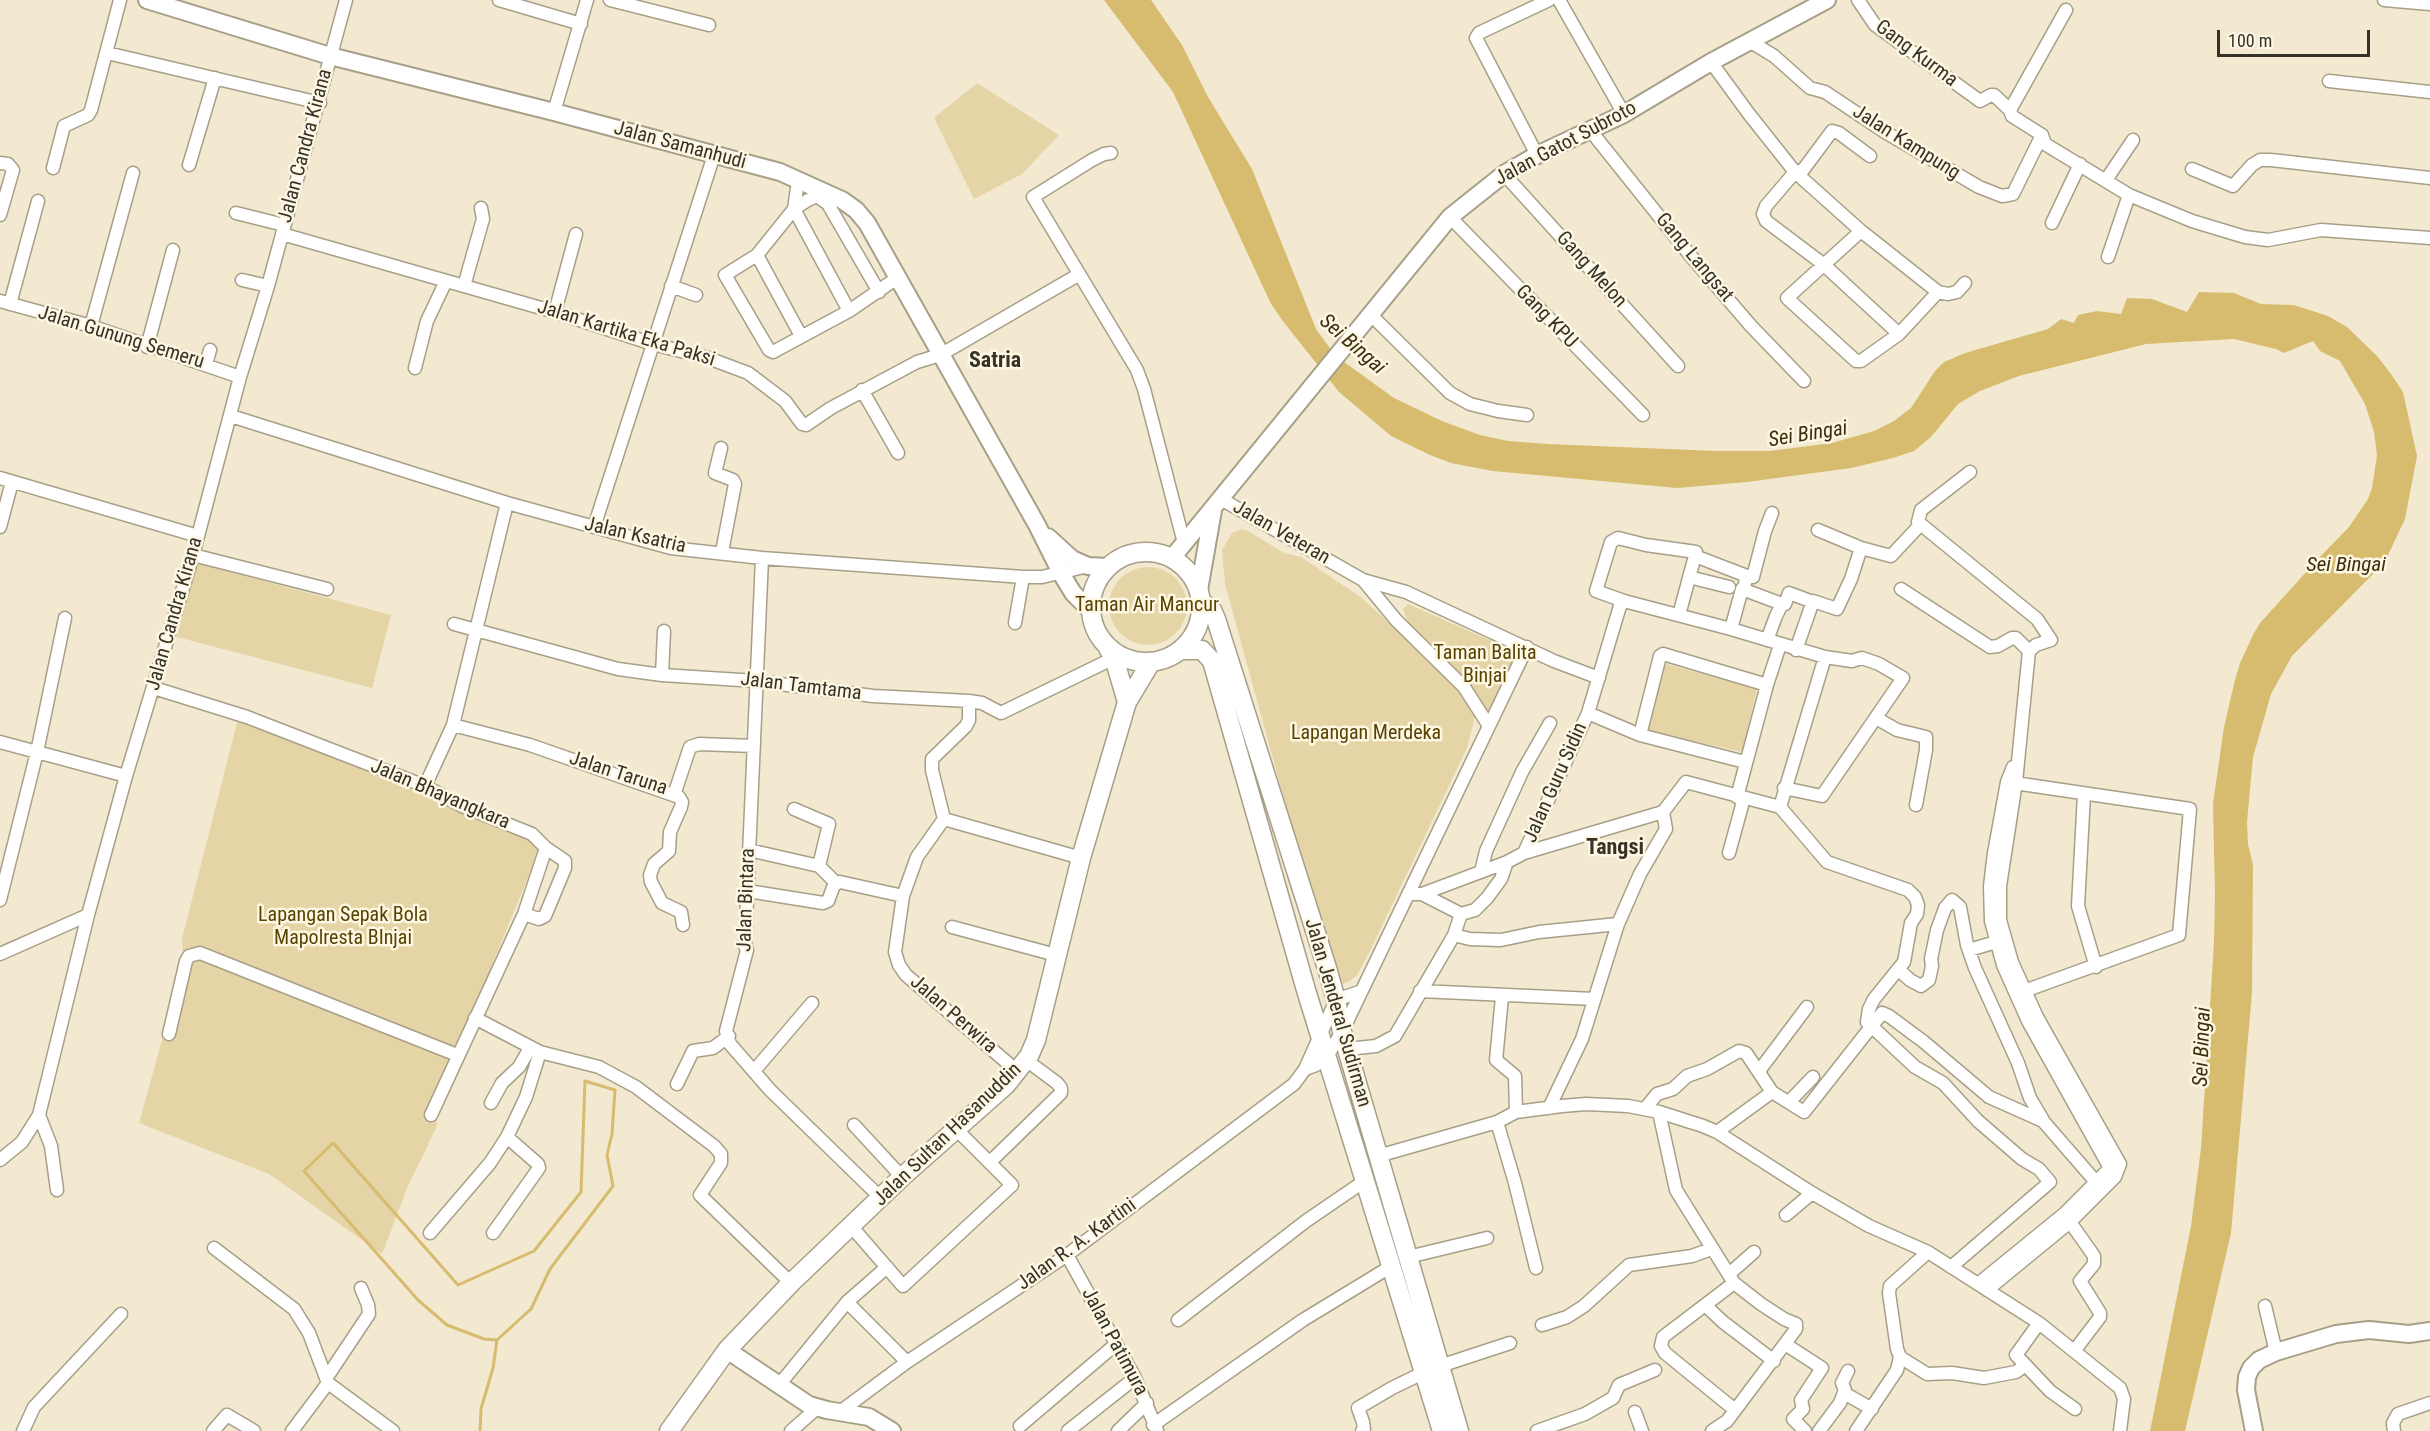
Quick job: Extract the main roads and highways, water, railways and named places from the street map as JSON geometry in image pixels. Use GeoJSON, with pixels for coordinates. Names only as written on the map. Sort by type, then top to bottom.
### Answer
{"type":"FeatureCollection","features":[{"type":"Feature","properties":{"kind":"main road"},"geometry":{"type":"LineString","coordinates":[[1103,641],[1120,656],[1140,662],[1163,660],[1181,650],[1195,633],[1201,616],[1200,596],[1188,571],[1172,558],[1159,553],[1139,553],[1120,559],[1107,567],[1094,592],[1092,612],[1095,628],[1103,641],[1114,658],[1127,702]]}},
{"type":"Feature","properties":{"kind":"main road","name":"Jalan Jenderal Sudirman"},"geometry":{"type":"LineString","coordinates":[[1200,596],[1216,618],[1304,896],[1336,1000],[1341,1032],[1408,1257],[1426,1345],[1433,1369],[1459,1431]]}},
{"type":"Feature","properties":{"kind":"main road","name":"Jalan Jenderal Sudirman"},"geometry":{"type":"LineString","coordinates":[[1181,650],[1202,650],[1212,661],[1281,902],[1396,1277],[1426,1345]]}},
{"type":"Feature","properties":{"kind":"main road","name":"Jalan Sultan Hasanuddin"},"geometry":{"type":"LineString","coordinates":[[669,1431],[727,1350],[791,1283],[1022,1066],[1036,1040],[1081,858],[1127,702],[1151,662]]}},
{"type":"Feature","properties":{"kind":"main road"},"geometry":{"type":"LineString","coordinates":[[1281,902],[1304,896]]}},
{"type":"Feature","properties":{"kind":"main road","name":"Jalan Jenderal Sudirman"},"geometry":{"type":"LineString","coordinates":[[1433,1369],[1442,1431]]}},
{"type":"Feature","properties":{"kind":"water","name":"Sei Bingai"},"geometry":{"type":"Polygon","coordinates":[[[1104,0],[1151,0],[1182,45],[1208,97],[1252,169],[1316,329],[1329,347],[1344,362],[1394,398],[1442,421],[1480,435],[1508,441],[1548,444],[1716,451],[1770,451],[1832,443],[1874,431],[1894,421],[1911,408],[1935,371],[1944,362],[1965,353],[2048,329],[2061,319],[2074,323],[2078,315],[2097,311],[2121,314],[2127,298],[2152,299],[2187,312],[2199,292],[2234,293],[2261,304],[2294,305],[2328,316],[2347,327],[2377,356],[2391,374],[2403,392],[2417,456],[2405,519],[2387,557],[2373,574],[2292,656],[2271,694],[2253,757],[2247,822],[2248,844],[2253,865],[2252,992],[2231,1233],[2185,1431],[2150,1431],[2191,1226],[2201,1148],[2214,943],[2213,804],[2224,727],[2240,663],[2260,623],[2349,527],[2368,499],[2372,488],[2377,455],[2374,432],[2365,404],[2340,361],[2320,351],[2313,341],[2284,353],[2234,339],[2146,344],[2019,376],[1980,391],[1958,404],[1931,437],[1914,451],[1851,468],[1747,482],[1677,488],[1493,471],[1451,463],[1391,436],[1339,392],[1282,320],[1270,302],[1173,92],[1104,0]]]}},
{"type":"Feature","properties":{"kind":"waterway"},"geometry":{"type":"LineString","coordinates":[[585,1081],[615,1090],[612,1134],[607,1155],[613,1186],[550,1269],[531,1309],[497,1340],[484,1339],[447,1325],[418,1300],[304,1171],[333,1143],[458,1285],[534,1251],[581,1192],[585,1081]]}},
{"type":"Feature","properties":{"kind":"waterway"},"geometry":{"type":"LineString","coordinates":[[480,1431],[481,1409],[493,1368],[497,1340]]}},
{"type":"Feature","properties":{"kind":"district","name":"Satria"},"geometry":{"type":"Point","coordinates":[995,361]}},
{"type":"Feature","properties":{"kind":"district","name":"Tangsi"},"geometry":{"type":"Point","coordinates":[1615,848]}},
{"type":"Feature","properties":{"kind":"park label","name":"Taman Air Mancur"},"geometry":{"type":"Point","coordinates":[1147,606]}},
{"type":"Feature","properties":{"kind":"park label","name":"Taman Balita Binjai"},"geometry":{"type":"Point","coordinates":[1485,666]}},
{"type":"Feature","properties":{"kind":"park label","name":"Lapangan Merdeka"},"geometry":{"type":"Point","coordinates":[1366,734]}},
{"type":"Feature","properties":{"kind":"park label","name":"Lapangan Sepak Bola Mapolresta BInjai"},"geometry":{"type":"Point","coordinates":[343,928]}}]}
